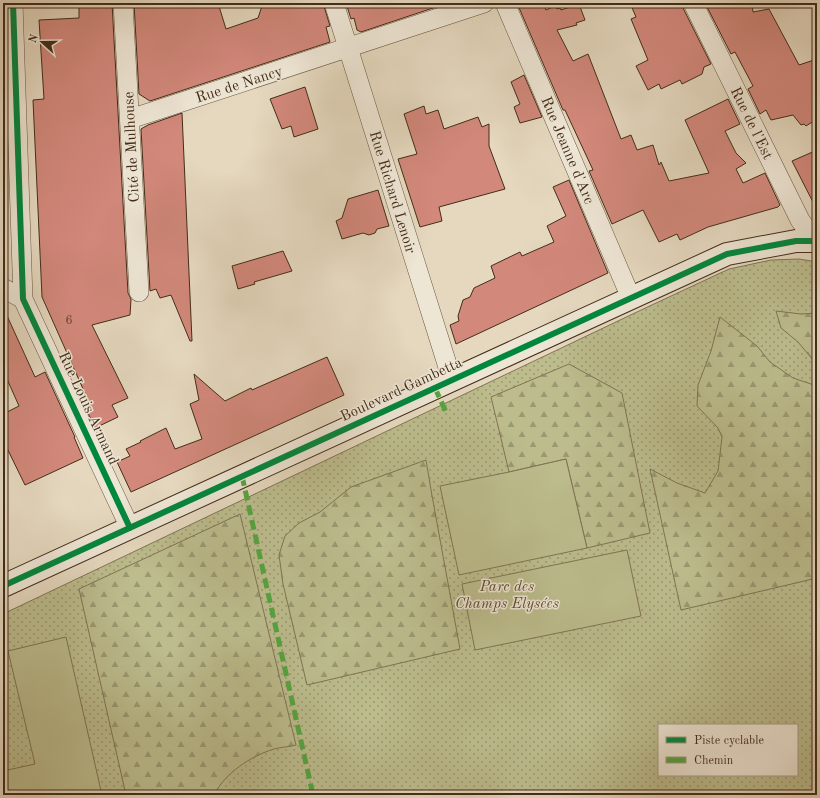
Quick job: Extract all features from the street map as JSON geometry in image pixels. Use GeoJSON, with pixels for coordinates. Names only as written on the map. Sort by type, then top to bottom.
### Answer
{"type":"FeatureCollection","features":[{"type":"Feature","properties":{"kind":"main road","name":"Boulevard Gambetta"},"geometry":{"type":"LineString","coordinates":[[3,586],[727,254],[796,241],[816,241]]}},
{"type":"Feature","properties":{"kind":"street"},"geometry":{"type":"LineString","coordinates":[[3,288],[23,298],[13,3]]}},
{"type":"Feature","properties":{"kind":"street","name":"Cité de Mulhouse"},"geometry":{"type":"LineString","coordinates":[[123,3],[139,292]]}},
{"type":"Feature","properties":{"kind":"street","name":"Rue Richard Lenoir"},"geometry":{"type":"LineString","coordinates":[[334,3],[452,380]]}},
{"type":"Feature","properties":{"kind":"street"},"geometry":{"type":"LineString","coordinates":[[348,48],[484,3]]}},
{"type":"Feature","properties":{"kind":"street","name":"Rue Jeanne d'Arc"},"geometry":{"type":"LineString","coordinates":[[506,3],[631,298]]}},
{"type":"Feature","properties":{"kind":"street","name":"Rue de l'Est"},"geometry":{"type":"LineString","coordinates":[[693,3],[800,220],[816,241]]}},
{"type":"Feature","properties":{"kind":"street","name":"Rue de Nancy"},"geometry":{"type":"LineString","coordinates":[[130,119],[348,48]]}},
{"type":"Feature","properties":{"kind":"street","name":"Rue Louis Armand"},"geometry":{"type":"LineString","coordinates":[[23,298],[130,528]]}},
{"type":"Feature","properties":{"kind":"green space","name":"Parc des Champs Elysées"},"geometry":{"type":"Polygon","coordinates":[[[799,259],[817,262],[817,795],[3,795],[3,614],[729,269],[771,260],[799,259]]]}},
{"type":"Feature","properties":{"kind":"green space"},"geometry":{"type":"Polygon","coordinates":[[[776,311],[801,314],[817,313],[817,362],[813,360],[798,342],[781,328],[776,311]]]}},
{"type":"Feature","properties":{"kind":"green space"},"geometry":{"type":"Polygon","coordinates":[[[720,317],[757,346],[770,362],[793,378],[814,385],[817,384],[817,578],[681,610],[650,469],[677,483],[705,493],[718,471],[722,437],[718,428],[697,406],[698,385],[711,351],[720,317]]]}},
{"type":"Feature","properties":{"kind":"green space"},"geometry":{"type":"Polygon","coordinates":[[[569,364],[622,393],[650,533],[587,548],[566,459],[509,472],[491,397],[569,364]]]}},
{"type":"Feature","properties":{"kind":"green space"},"geometry":{"type":"Polygon","coordinates":[[[566,459],[587,548],[459,575],[440,486],[566,459]]]}},
{"type":"Feature","properties":{"kind":"green space"},"geometry":{"type":"Polygon","coordinates":[[[426,460],[460,649],[307,685],[283,584],[279,555],[285,536],[299,523],[320,512],[351,487],[426,460]]]}},
{"type":"Feature","properties":{"kind":"green space"},"geometry":{"type":"Polygon","coordinates":[[[240,514],[296,745],[274,749],[256,756],[232,773],[214,795],[126,795],[79,589],[240,514]]]}},
{"type":"Feature","properties":{"kind":"green space"},"geometry":{"type":"Polygon","coordinates":[[[627,550],[641,616],[475,650],[462,584],[627,550]]]}},
{"type":"Feature","properties":{"kind":"green space"},"geometry":{"type":"Polygon","coordinates":[[[66,637],[102,795],[3,795],[3,771],[35,764],[8,651],[66,637]]]}},
{"type":"Feature","properties":{"kind":"building"},"geometry":{"type":"Polygon","coordinates":[[[79,3],[112,3],[128,293],[131,299],[130,315],[92,325],[128,398],[112,405],[118,417],[95,428],[87,411],[92,409],[42,297],[33,100],[44,99],[39,20],[79,18],[79,3]]]}},
{"type":"Feature","properties":{"kind":"building"},"geometry":{"type":"Polygon","coordinates":[[[134,3],[218,3],[226,29],[258,18],[263,3],[323,3],[330,26],[326,27],[330,42],[150,101],[139,94],[134,3]]]}},
{"type":"Feature","properties":{"kind":"building"},"geometry":{"type":"Polygon","coordinates":[[[346,3],[445,4],[361,32],[357,30],[354,18],[351,19],[346,3]]]}},
{"type":"Feature","properties":{"kind":"building"},"geometry":{"type":"Polygon","coordinates":[[[517,3],[543,3],[546,10],[555,6],[557,9],[560,8],[561,10],[579,4],[585,20],[576,23],[577,25],[557,30],[573,61],[588,54],[621,139],[631,135],[637,150],[653,145],[659,165],[661,162],[669,181],[709,173],[685,120],[728,99],[740,124],[725,131],[736,153],[746,163],[736,169],[743,183],[765,173],[780,205],[778,207],[708,227],[680,240],[677,234],[659,242],[643,210],[612,224],[589,171],[593,170],[565,110],[563,110],[517,3]]]}},
{"type":"Feature","properties":{"kind":"building"},"geometry":{"type":"Polygon","coordinates":[[[630,3],[682,3],[683,8],[711,64],[704,67],[702,74],[682,84],[680,80],[661,89],[659,84],[648,90],[636,66],[648,60],[631,19],[636,17],[630,3]]]}},
{"type":"Feature","properties":{"kind":"building"},"geometry":{"type":"Polygon","coordinates":[[[705,3],[752,3],[753,12],[769,9],[799,65],[817,59],[817,119],[806,126],[804,124],[801,125],[793,115],[771,120],[766,110],[760,114],[748,89],[753,86],[735,52],[731,54],[705,3]]]}},
{"type":"Feature","properties":{"kind":"building"},"geometry":{"type":"Polygon","coordinates":[[[524,75],[542,117],[520,123],[514,107],[520,104],[511,82],[524,75]]]}},
{"type":"Feature","properties":{"kind":"building"},"geometry":{"type":"Polygon","coordinates":[[[305,87],[318,129],[294,137],[291,126],[282,129],[270,99],[305,87]]]}},
{"type":"Feature","properties":{"kind":"building"},"geometry":{"type":"Polygon","coordinates":[[[424,106],[426,114],[438,110],[444,129],[478,117],[482,127],[489,124],[489,146],[505,189],[439,207],[442,221],[420,227],[398,159],[417,154],[404,114],[424,106]]]}},
{"type":"Feature","properties":{"kind":"building"},"geometry":{"type":"Polygon","coordinates":[[[182,113],[192,341],[190,341],[171,295],[160,298],[156,289],[150,291],[141,129],[182,113]]]}},
{"type":"Feature","properties":{"kind":"building"},"geometry":{"type":"Polygon","coordinates":[[[817,150],[817,210],[792,161],[817,150]]]}},
{"type":"Feature","properties":{"kind":"building"},"geometry":{"type":"Polygon","coordinates":[[[569,180],[608,273],[456,344],[450,325],[459,321],[458,316],[463,300],[470,297],[474,288],[495,278],[491,266],[520,252],[522,256],[554,242],[547,226],[566,216],[553,187],[569,180]]]}},
{"type":"Feature","properties":{"kind":"building"},"geometry":{"type":"Polygon","coordinates":[[[378,190],[389,226],[377,229],[375,233],[369,235],[363,233],[342,239],[336,221],[342,218],[348,199],[378,190]]]}},
{"type":"Feature","properties":{"kind":"building"},"geometry":{"type":"Polygon","coordinates":[[[283,251],[292,271],[254,282],[255,284],[238,289],[232,266],[283,251]]]}},
{"type":"Feature","properties":{"kind":"building"},"geometry":{"type":"Polygon","coordinates":[[[3,307],[35,377],[45,372],[83,458],[25,485],[3,440],[3,414],[19,406],[3,370],[3,307]]]}},
{"type":"Feature","properties":{"kind":"building"},"geometry":{"type":"Polygon","coordinates":[[[327,357],[344,395],[131,492],[117,462],[130,456],[126,449],[166,428],[175,449],[202,439],[190,404],[199,400],[194,374],[225,401],[251,388],[252,390],[327,357]]]}},
{"type":"Feature","properties":{"kind":"marked path"},"geometry":{"type":"LineString","coordinates":[[435,388],[446,412]]}},
{"type":"Feature","properties":{"kind":"marked path"},"geometry":{"type":"LineString","coordinates":[[242,476],[313,795]]}},
{"type":"Feature","properties":{"kind":"cycle path"},"geometry":{"type":"LineString","coordinates":[[13,3],[23,299],[130,528]]}},
{"type":"Feature","properties":{"kind":"cycle path"},"geometry":{"type":"LineString","coordinates":[[3,586],[727,254],[796,241],[817,241]]}}]}
